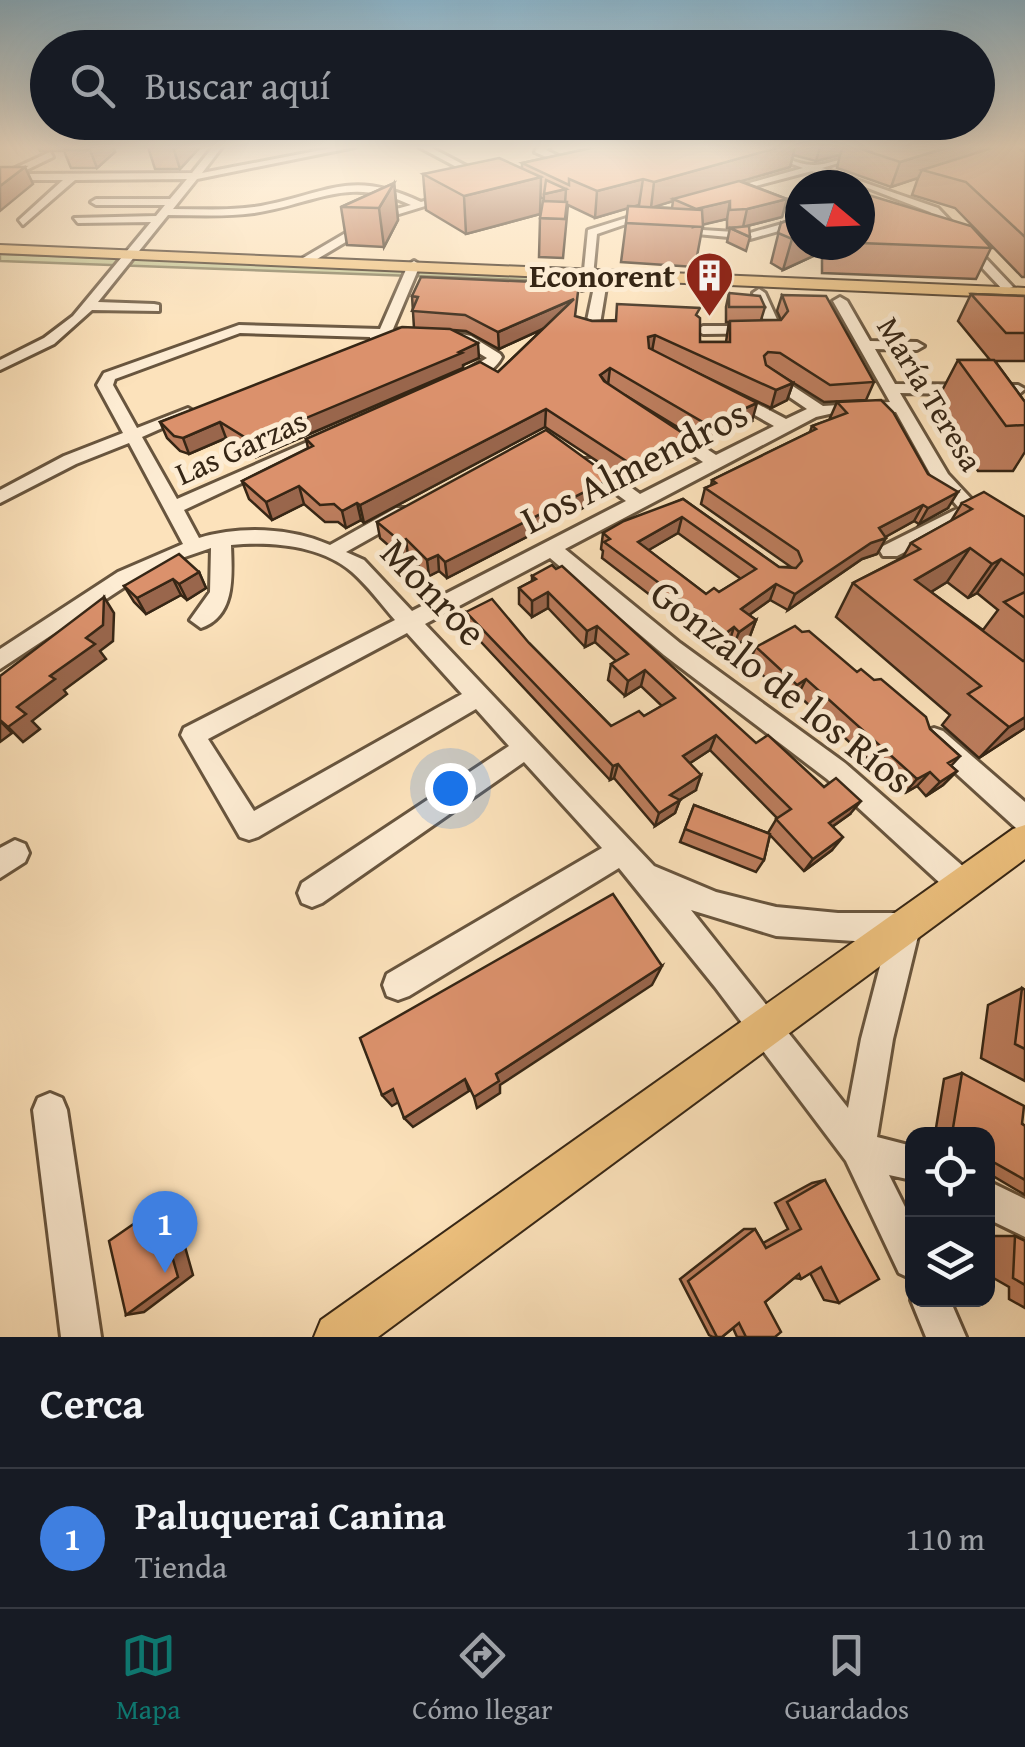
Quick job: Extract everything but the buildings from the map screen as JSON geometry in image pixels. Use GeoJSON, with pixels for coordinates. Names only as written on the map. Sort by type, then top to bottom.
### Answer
{"type":"FeatureCollection","features":[{"type":"Feature","properties":{"kind":"main road"},"geometry":{"type":"LineString","coordinates":[[1,261],[132,254],[306,261],[411,273]]}},
{"type":"Feature","properties":{"kind":"main road"},"geometry":{"type":"LineString","coordinates":[[1,261],[121,269],[411,273],[759,293],[840,302],[1025,308]]}},
{"type":"Feature","properties":{"kind":"main road"},"geometry":{"type":"LineString","coordinates":[[592,282],[666,276],[789,285],[1020,290]]}},
{"type":"Feature","properties":{"kind":"main road"},"geometry":{"type":"LineString","coordinates":[[759,293],[1020,290]]}},
{"type":"Feature","properties":{"kind":"main road"},"geometry":{"type":"LineString","coordinates":[[338,1337],[1025,840]]}},
{"type":"Feature","properties":{"kind":"street"},"geometry":{"type":"LineString","coordinates":[[23,222],[37,209]]}},
{"type":"Feature","properties":{"kind":"street"},"geometry":{"type":"LineString","coordinates":[[155,209],[168,211]]}},
{"type":"Feature","properties":{"kind":"street"},"geometry":{"type":"LineString","coordinates":[[78,220],[168,211],[257,209]]}},
{"type":"Feature","properties":{"kind":"street"},"geometry":{"type":"LineString","coordinates":[[306,261],[372,220],[402,209]]}},
{"type":"Feature","properties":{"kind":"street"},"geometry":{"type":"LineString","coordinates":[[592,330],[589,230],[665,209]]}},
{"type":"Feature","properties":{"kind":"street"},"geometry":{"type":"LineString","coordinates":[[931,209],[958,227],[1020,290]]}},
{"type":"Feature","properties":{"kind":"street"},"geometry":{"type":"LineString","coordinates":[[0,366],[60,334],[90,306],[168,211]]}},
{"type":"Feature","properties":{"kind":"street"},"geometry":{"type":"LineString","coordinates":[[635,218],[680,232],[750,236],[785,226]]}},
{"type":"Feature","properties":{"kind":"street"},"geometry":{"type":"LineString","coordinates":[[958,227],[938,232],[978,247]]}},
{"type":"Feature","properties":{"kind":"street"},"geometry":{"type":"LineString","coordinates":[[341,353],[386,332],[411,273]]}},
{"type":"Feature","properties":{"kind":"street"},"geometry":{"type":"LineString","coordinates":[[703,330],[771,330],[773,326],[759,293]]}},
{"type":"Feature","properties":{"kind":"street","name":"María Teresa"},"geometry":{"type":"LineString","coordinates":[[840,302],[941,478],[971,510],[1025,546]]}},
{"type":"Feature","properties":{"kind":"street"},"geometry":{"type":"LineString","coordinates":[[90,306],[154,308]]}},
{"type":"Feature","properties":{"kind":"street"},"geometry":{"type":"LineString","coordinates":[[192,544],[105,385],[117,371],[245,328],[460,337],[493,354],[491,365],[454,382]]}},
{"type":"Feature","properties":{"kind":"street"},"geometry":{"type":"LineString","coordinates":[[864,345],[916,346]]}},
{"type":"Feature","properties":{"kind":"street"},"geometry":{"type":"LineString","coordinates":[[768,376],[819,410]]}},
{"type":"Feature","properties":{"kind":"street"},"geometry":{"type":"LineString","coordinates":[[888,388],[1018,390]]}},
{"type":"Feature","properties":{"kind":"street"},"geometry":{"type":"LineString","coordinates":[[712,391],[733,395],[786,426]]}},
{"type":"Feature","properties":{"kind":"street","name":"Los Almendros"},"geometry":{"type":"LineString","coordinates":[[478,696],[249,828],[192,735],[819,410],[898,407]]}},
{"type":"Feature","properties":{"kind":"street"},"geometry":{"type":"LineString","coordinates":[[0,497],[56,466],[202,408]]}},
{"type":"Feature","properties":{"kind":"street"},"geometry":{"type":"LineString","coordinates":[[642,414],[716,463]]}},
{"type":"Feature","properties":{"kind":"street","name":"Las Garzas"},"geometry":{"type":"LineString","coordinates":[[173,508],[356,426]]}},
{"type":"Feature","properties":{"kind":"street"},"geometry":{"type":"LineString","coordinates":[[574,455],[640,503]]}},
{"type":"Feature","properties":{"kind":"street"},"geometry":{"type":"LineString","coordinates":[[663,491],[688,509]]}},
{"type":"Feature","properties":{"kind":"street"},"geometry":{"type":"LineString","coordinates":[[332,552],[428,499]]}},
{"type":"Feature","properties":{"kind":"street"},"geometry":{"type":"LineString","coordinates":[[890,550],[971,510]]}},
{"type":"Feature","properties":{"kind":"street"},"geometry":{"type":"LineString","coordinates":[[201,620],[222,597],[221,537]]}},
{"type":"Feature","properties":{"kind":"street","name":"Monroe"},"geometry":{"type":"LineString","coordinates":[[0,660],[117,580],[192,544],[221,537],[290,540],[332,552],[365,571],[643,874],[858,1149],[905,1246]]}},
{"type":"Feature","properties":{"kind":"street","name":"Gonzalo de los Ríos"},"geometry":{"type":"LineString","coordinates":[[551,548],[672,649],[836,771],[963,885]]}},
{"type":"Feature","properties":{"kind":"street"},"geometry":{"type":"LineString","coordinates":[[929,734],[1025,819]]}},
{"type":"Feature","properties":{"kind":"street"},"geometry":{"type":"LineString","coordinates":[[312,893],[525,748]]}},
{"type":"Feature","properties":{"kind":"street"},"geometry":{"type":"LineString","coordinates":[[398,985],[599,868],[619,852]]}},
{"type":"Feature","properties":{"kind":"street","name":"Monroe"},"geometry":{"type":"LineString","coordinates":[[643,874],[712,906],[774,924],[836,930],[905,928]]}},
{"type":"Feature","properties":{"kind":"street"},"geometry":{"type":"LineString","coordinates":[[905,928],[877,1039],[858,1149],[905,1162]]}},
{"type":"Feature","properties":{"kind":"street"},"geometry":{"type":"LineString","coordinates":[[50,1110],[81,1337]]}},
{"type":"Feature","properties":{"kind":"street"},"geometry":{"type":"LineString","coordinates":[[995,1203],[1025,1219]]}},
{"type":"Feature","properties":{"kind":"street"},"geometry":{"type":"LineString","coordinates":[[933,1307],[946,1337]]}},
{"type":"Feature","properties":{"kind":"green space"},"geometry":{"type":"Polygon","coordinates":[[[0,254],[577,275],[577,282],[0,261],[0,254]]]}},
{"type":"Feature","properties":{"kind":"place","name":"Econorent"},"geometry":{"type":"Point","coordinates":[710,318]}},
{"type":"Feature","properties":{"kind":"place","name":"Paluquerai Canina"},"geometry":{"type":"Point","coordinates":[165,1273]}}]}
